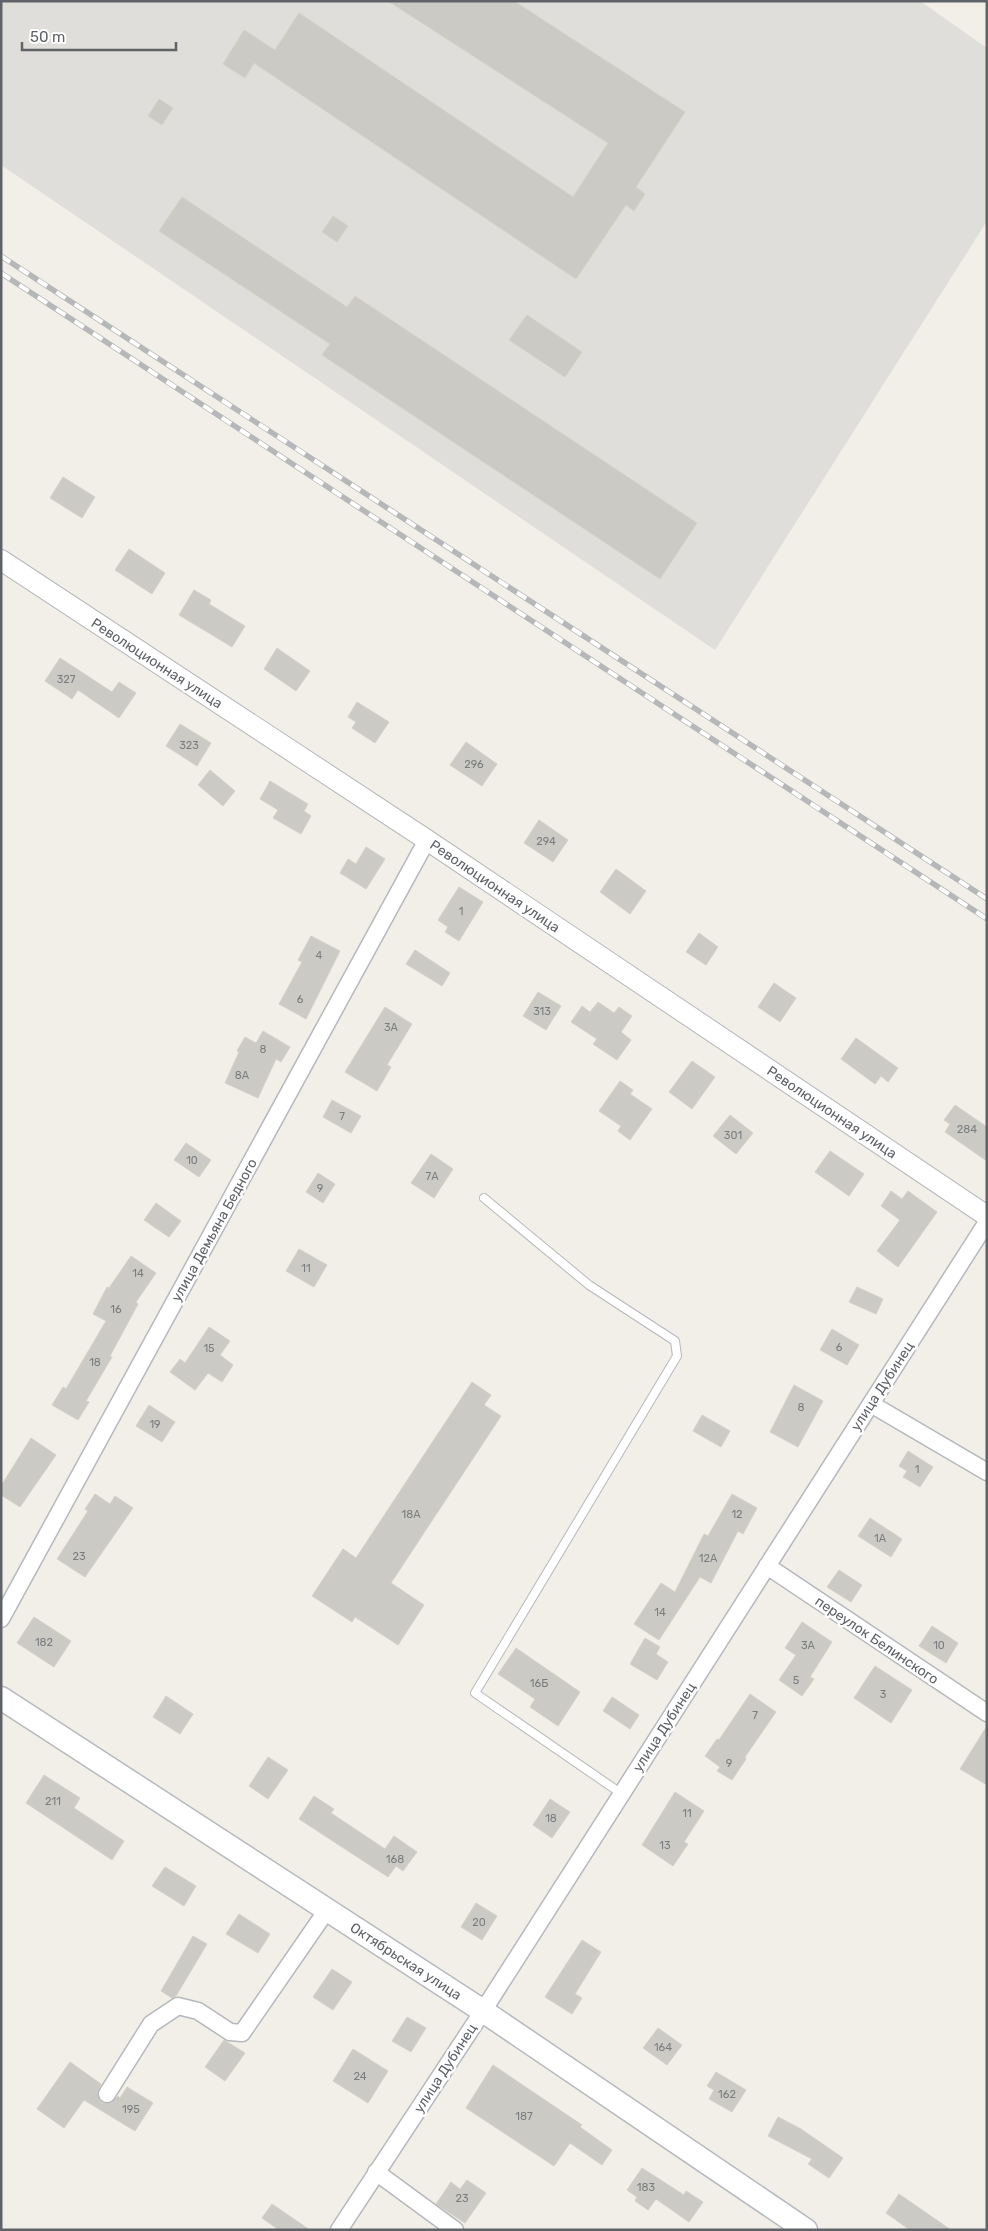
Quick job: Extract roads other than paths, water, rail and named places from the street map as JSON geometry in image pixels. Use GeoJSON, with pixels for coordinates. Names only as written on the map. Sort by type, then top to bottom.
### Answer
{"type":"FeatureCollection","features":[{"type":"Feature","properties":{"kind":"main road","name":"Октябрьская улица"},"geometry":{"type":"LineString","coordinates":[[1,1698],[483,2011],[806,2230]]}},
{"type":"Feature","properties":{"kind":"street","name":"Революционная улица"},"geometry":{"type":"LineString","coordinates":[[1,560],[427,840],[987,1216]]}},
{"type":"Feature","properties":{"kind":"street","name":"улица Демьяна Бедного"},"geometry":{"type":"LineString","coordinates":[[1,1619],[427,840]]}},
{"type":"Feature","properties":{"kind":"street","name":"улица Дубинец"},"geometry":{"type":"LineString","coordinates":[[339,2230],[483,2011],[987,1222]]}},
{"type":"Feature","properties":{"kind":"street"},"geometry":{"type":"LineString","coordinates":[[871,1404],[987,1472]]}},
{"type":"Feature","properties":{"kind":"street","name":"переулок Белинского"},"geometry":{"type":"LineString","coordinates":[[767,1566],[987,1713]]}},
{"type":"Feature","properties":{"kind":"street"},"geometry":{"type":"LineString","coordinates":[[107,2094],[151,2024],[178,2006],[198,2011],[230,2032],[242,2033],[327,1910]]}},
{"type":"Feature","properties":{"kind":"street"},"geometry":{"type":"LineString","coordinates":[[376,2172],[454,2230]]}},
{"type":"Feature","properties":{"kind":"lane"},"geometry":{"type":"LineString","coordinates":[[484,1198],[589,1285],[675,1341],[677,1356],[475,1693],[622,1794]]}},
{"type":"Feature","properties":{"kind":"railway"},"geometry":{"type":"LineString","coordinates":[[1,256],[987,899]]}},
{"type":"Feature","properties":{"kind":"railway"},"geometry":{"type":"LineString","coordinates":[[1,273],[987,919]]}}]}
